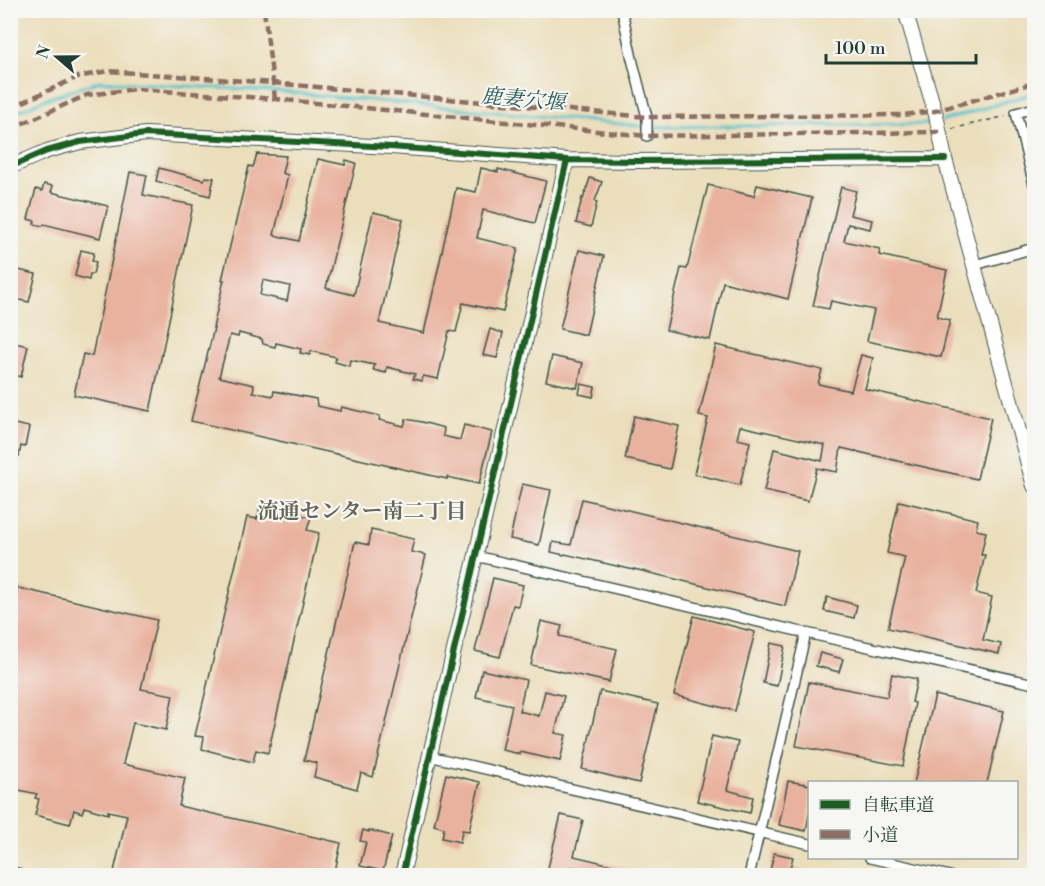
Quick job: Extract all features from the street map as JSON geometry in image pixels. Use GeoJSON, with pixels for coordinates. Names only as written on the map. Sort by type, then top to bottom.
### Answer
{"type":"FeatureCollection","features":[{"type":"Feature","properties":{"kind":"main road"},"geometry":{"type":"LineString","coordinates":[[10,874],[16,876]]}},
{"type":"Feature","properties":{"kind":"street"},"geometry":{"type":"LineString","coordinates":[[622,10],[647,117],[646,130]]}},
{"type":"Feature","properties":{"kind":"street"},"geometry":{"type":"LineString","coordinates":[[905,10],[1034,482]]}},
{"type":"Feature","properties":{"kind":"street"},"geometry":{"type":"LineString","coordinates":[[1035,108],[1016,113],[1032,165],[1035,184]]}},
{"type":"Feature","properties":{"kind":"street"},"geometry":{"type":"LineString","coordinates":[[10,167],[80,142],[146,134],[567,160],[945,159]]}},
{"type":"Feature","properties":{"kind":"street"},"geometry":{"type":"LineString","coordinates":[[402,876],[567,160]]}},
{"type":"Feature","properties":{"kind":"street"},"geometry":{"type":"LineString","coordinates":[[975,265],[1035,248]]}},
{"type":"Feature","properties":{"kind":"street"},"geometry":{"type":"LineString","coordinates":[[476,556],[1035,684]]}},
{"type":"Feature","properties":{"kind":"street"},"geometry":{"type":"LineString","coordinates":[[749,876],[806,633]]}},
{"type":"Feature","properties":{"kind":"street"},"geometry":{"type":"LineString","coordinates":[[429,756],[808,844]]}},
{"type":"Feature","properties":{"kind":"street"},"geometry":{"type":"LineString","coordinates":[[874,859],[950,876]]}},
{"type":"Feature","properties":{"kind":"path"},"geometry":{"type":"LineString","coordinates":[[938,125],[1016,113]]}},
{"type":"Feature","properties":{"kind":"building"},"geometry":{"type":"Polygon","coordinates":[[[257,154],[286,156],[282,173],[288,175],[274,235],[299,241],[318,159],[345,165],[346,160],[356,163],[326,288],[354,295],[373,212],[403,219],[379,323],[424,333],[456,188],[476,192],[481,168],[498,172],[498,169],[546,181],[535,223],[483,210],[477,238],[518,248],[503,312],[463,303],[456,332],[449,331],[438,379],[423,376],[422,381],[413,379],[415,374],[387,367],[386,373],[373,370],[375,365],[350,360],[349,366],[335,362],[336,357],[311,351],[310,355],[300,353],[301,349],[276,343],[275,347],[263,344],[262,339],[239,333],[238,337],[230,335],[219,377],[254,385],[253,392],[273,396],[274,391],[316,399],[317,406],[340,411],[341,407],[380,416],[379,420],[404,426],[406,419],[422,422],[444,428],[443,436],[460,440],[464,425],[492,432],[479,484],[447,477],[447,479],[191,421],[214,328],[224,280],[222,280],[249,166],[253,167],[257,154]],[[263,280],[260,295],[287,301],[290,286],[263,280]]]}},
{"type":"Feature","properties":{"kind":"building"},"geometry":{"type":"Polygon","coordinates":[[[159,168],[204,180],[205,177],[214,178],[210,196],[156,181],[159,168]]]}},
{"type":"Feature","properties":{"kind":"building"},"geometry":{"type":"Polygon","coordinates":[[[130,172],[147,175],[143,195],[193,205],[150,411],[74,395],[83,354],[92,356],[130,172]]]}},
{"type":"Feature","properties":{"kind":"building"},"geometry":{"type":"Polygon","coordinates":[[[590,178],[602,182],[595,201],[597,202],[591,227],[576,223],[590,178]]]}},
{"type":"Feature","properties":{"kind":"building"},"geometry":{"type":"Polygon","coordinates":[[[44,184],[53,186],[51,192],[108,206],[100,238],[44,224],[43,226],[34,224],[35,221],[28,219],[36,189],[42,191],[44,184]]]}},
{"type":"Feature","properties":{"kind":"building"},"geometry":{"type":"Polygon","coordinates":[[[708,185],[754,196],[757,185],[812,198],[788,299],[723,282],[710,340],[666,330],[681,268],[687,269],[708,185]]]}},
{"type":"Feature","properties":{"kind":"building"},"geometry":{"type":"Polygon","coordinates":[[[841,187],[856,191],[850,215],[872,220],[870,229],[848,224],[844,241],[880,249],[879,255],[947,270],[937,317],[950,320],[941,357],[867,341],[874,310],[831,301],[829,309],[813,306],[841,187]]]}},
{"type":"Feature","properties":{"kind":"building"},"geometry":{"type":"Polygon","coordinates":[[[81,250],[94,253],[92,261],[96,262],[89,280],[75,276],[81,250]]]}},
{"type":"Feature","properties":{"kind":"building"},"geometry":{"type":"Polygon","coordinates":[[[579,250],[604,256],[586,335],[560,329],[579,250]]]}},
{"type":"Feature","properties":{"kind":"building"},"geometry":{"type":"Polygon","coordinates":[[[10,268],[36,274],[29,302],[10,298],[10,268]]]}},
{"type":"Feature","properties":{"kind":"building"},"geometry":{"type":"Polygon","coordinates":[[[490,329],[503,333],[497,358],[483,355],[490,329]]]}},
{"type":"Feature","properties":{"kind":"building"},"geometry":{"type":"Polygon","coordinates":[[[10,342],[28,346],[21,377],[10,374],[10,342]]]}},
{"type":"Feature","properties":{"kind":"building"},"geometry":{"type":"Polygon","coordinates":[[[716,345],[822,370],[818,384],[851,391],[861,355],[873,358],[865,389],[991,418],[977,479],[841,448],[837,472],[817,468],[808,501],[764,491],[774,449],[822,461],[825,445],[740,426],[737,439],[750,442],[740,485],[694,474],[708,418],[699,416],[716,345]]]}},
{"type":"Feature","properties":{"kind":"building"},"geometry":{"type":"Polygon","coordinates":[[[552,356],[583,363],[577,388],[546,381],[552,356]]]}},
{"type":"Feature","properties":{"kind":"building"},"geometry":{"type":"Polygon","coordinates":[[[581,384],[595,387],[593,397],[579,394],[581,384]]]}},
{"type":"Feature","properties":{"kind":"building"},"geometry":{"type":"Polygon","coordinates":[[[634,416],[679,426],[670,469],[625,459],[634,416]]]}},
{"type":"Feature","properties":{"kind":"building"},"geometry":{"type":"Polygon","coordinates":[[[10,423],[29,427],[25,447],[21,446],[19,456],[10,454],[10,423]]]}},
{"type":"Feature","properties":{"kind":"building"},"geometry":{"type":"Polygon","coordinates":[[[522,484],[551,490],[539,545],[510,539],[522,484]]]}},
{"type":"Feature","properties":{"kind":"building"},"geometry":{"type":"Polygon","coordinates":[[[582,499],[798,551],[785,606],[634,569],[551,552],[553,542],[571,545],[582,499]]]}},
{"type":"Feature","properties":{"kind":"building"},"geometry":{"type":"Polygon","coordinates":[[[899,501],[978,520],[976,530],[986,532],[981,555],[985,555],[976,593],[992,597],[983,640],[1001,644],[999,654],[888,628],[905,557],[887,553],[899,501]]]}},
{"type":"Feature","properties":{"kind":"building"},"geometry":{"type":"Polygon","coordinates":[[[260,507],[311,517],[307,530],[319,533],[268,753],[256,750],[253,762],[202,749],[204,737],[195,736],[247,517],[257,519],[260,507]]]}},
{"type":"Feature","properties":{"kind":"building"},"geometry":{"type":"Polygon","coordinates":[[[371,530],[414,539],[411,552],[426,555],[373,777],[361,773],[357,789],[314,777],[317,763],[304,760],[355,542],[369,545],[371,530]]]}},
{"type":"Feature","properties":{"kind":"building"},"geometry":{"type":"Polygon","coordinates":[[[493,578],[523,585],[518,606],[513,605],[500,657],[475,651],[493,578]]]}},
{"type":"Feature","properties":{"kind":"building"},"geometry":{"type":"Polygon","coordinates":[[[10,586],[157,620],[141,689],[173,695],[166,730],[133,723],[123,764],[185,778],[179,806],[341,843],[334,876],[113,876],[127,815],[108,811],[108,814],[84,807],[82,813],[74,810],[70,824],[35,815],[39,799],[35,798],[37,794],[10,788],[10,586]]]}},
{"type":"Feature","properties":{"kind":"building"},"geometry":{"type":"Polygon","coordinates":[[[827,597],[857,605],[854,618],[824,611],[827,597]]]}},
{"type":"Feature","properties":{"kind":"building"},"geometry":{"type":"Polygon","coordinates":[[[694,616],[755,632],[735,711],[674,695],[694,616]]]}},
{"type":"Feature","properties":{"kind":"building"},"geometry":{"type":"Polygon","coordinates":[[[541,621],[562,626],[559,636],[617,649],[609,682],[531,665],[541,621]]]}},
{"type":"Feature","properties":{"kind":"building"},"geometry":{"type":"Polygon","coordinates":[[[771,643],[785,646],[777,686],[763,683],[771,643]]]}},
{"type":"Feature","properties":{"kind":"building"},"geometry":{"type":"Polygon","coordinates":[[[820,653],[843,659],[839,672],[816,666],[820,653]]]}},
{"type":"Feature","properties":{"kind":"building"},"geometry":{"type":"Polygon","coordinates":[[[482,670],[526,680],[519,711],[539,716],[545,691],[564,696],[555,733],[566,735],[560,761],[502,750],[512,705],[476,697],[482,670]]]}},
{"type":"Feature","properties":{"kind":"building"},"geometry":{"type":"Polygon","coordinates":[[[892,674],[917,679],[912,702],[915,703],[903,766],[796,746],[809,682],[887,697],[892,674]]]}},
{"type":"Feature","properties":{"kind":"building"},"geometry":{"type":"Polygon","coordinates":[[[600,691],[658,704],[639,783],[582,769],[600,691]]]}},
{"type":"Feature","properties":{"kind":"building"},"geometry":{"type":"Polygon","coordinates":[[[935,695],[1004,711],[987,781],[914,781],[935,695]]]}},
{"type":"Feature","properties":{"kind":"building"},"geometry":{"type":"Polygon","coordinates":[[[712,736],[738,742],[727,790],[753,797],[750,813],[697,801],[712,736]]]}},
{"type":"Feature","properties":{"kind":"building"},"geometry":{"type":"Polygon","coordinates":[[[446,774],[480,782],[469,831],[462,830],[460,842],[442,838],[444,828],[434,825],[446,774]]]}},
{"type":"Feature","properties":{"kind":"building"},"geometry":{"type":"Polygon","coordinates":[[[788,781],[808,785],[806,831],[779,825],[788,781]]]}},
{"type":"Feature","properties":{"kind":"building"},"geometry":{"type":"Polygon","coordinates":[[[561,815],[583,820],[574,856],[641,872],[641,876],[608,876],[572,867],[569,876],[546,876],[561,815]]]}},
{"type":"Feature","properties":{"kind":"building"},"geometry":{"type":"Polygon","coordinates":[[[363,830],[392,836],[383,871],[360,866],[366,842],[360,841],[363,830]]]}},
{"type":"Feature","properties":{"kind":"building"},"geometry":{"type":"Polygon","coordinates":[[[774,853],[793,857],[790,868],[807,872],[807,876],[769,876],[774,853]]]}},
{"type":"Feature","properties":{"kind":"waterway","name":"鹿妻穴堰"},"geometry":{"type":"LineString","coordinates":[[10,115],[43,100],[100,81],[284,92],[653,127],[933,123]]}},
{"type":"Feature","properties":{"kind":"waterway","name":"鹿妻穴堰"},"geometry":{"type":"LineString","coordinates":[[942,121],[1034,93]]}},
{"type":"Feature","properties":{"kind":"marked path"},"geometry":{"type":"LineString","coordinates":[[264,10],[275,99]]}},
{"type":"Feature","properties":{"kind":"marked path"},"geometry":{"type":"LineString","coordinates":[[10,108],[78,77],[108,71],[273,83],[647,117],[903,115],[935,111],[1034,83]]}},
{"type":"Feature","properties":{"kind":"marked path"},"geometry":{"type":"LineString","coordinates":[[10,129],[87,95],[136,89],[275,99],[647,136],[940,132]]}},
{"type":"Feature","properties":{"kind":"cycle path"},"geometry":{"type":"LineString","coordinates":[[10,167],[47,151],[80,142],[146,134],[391,147],[567,160],[945,159]]}},
{"type":"Feature","properties":{"kind":"cycle path"},"geometry":{"type":"LineString","coordinates":[[402,876],[567,160]]}},
{"type":"Feature","properties":{"kind":"district","name":"流通センター南二丁目"},"geometry":{"type":"Point","coordinates":[362,511]}}]}
